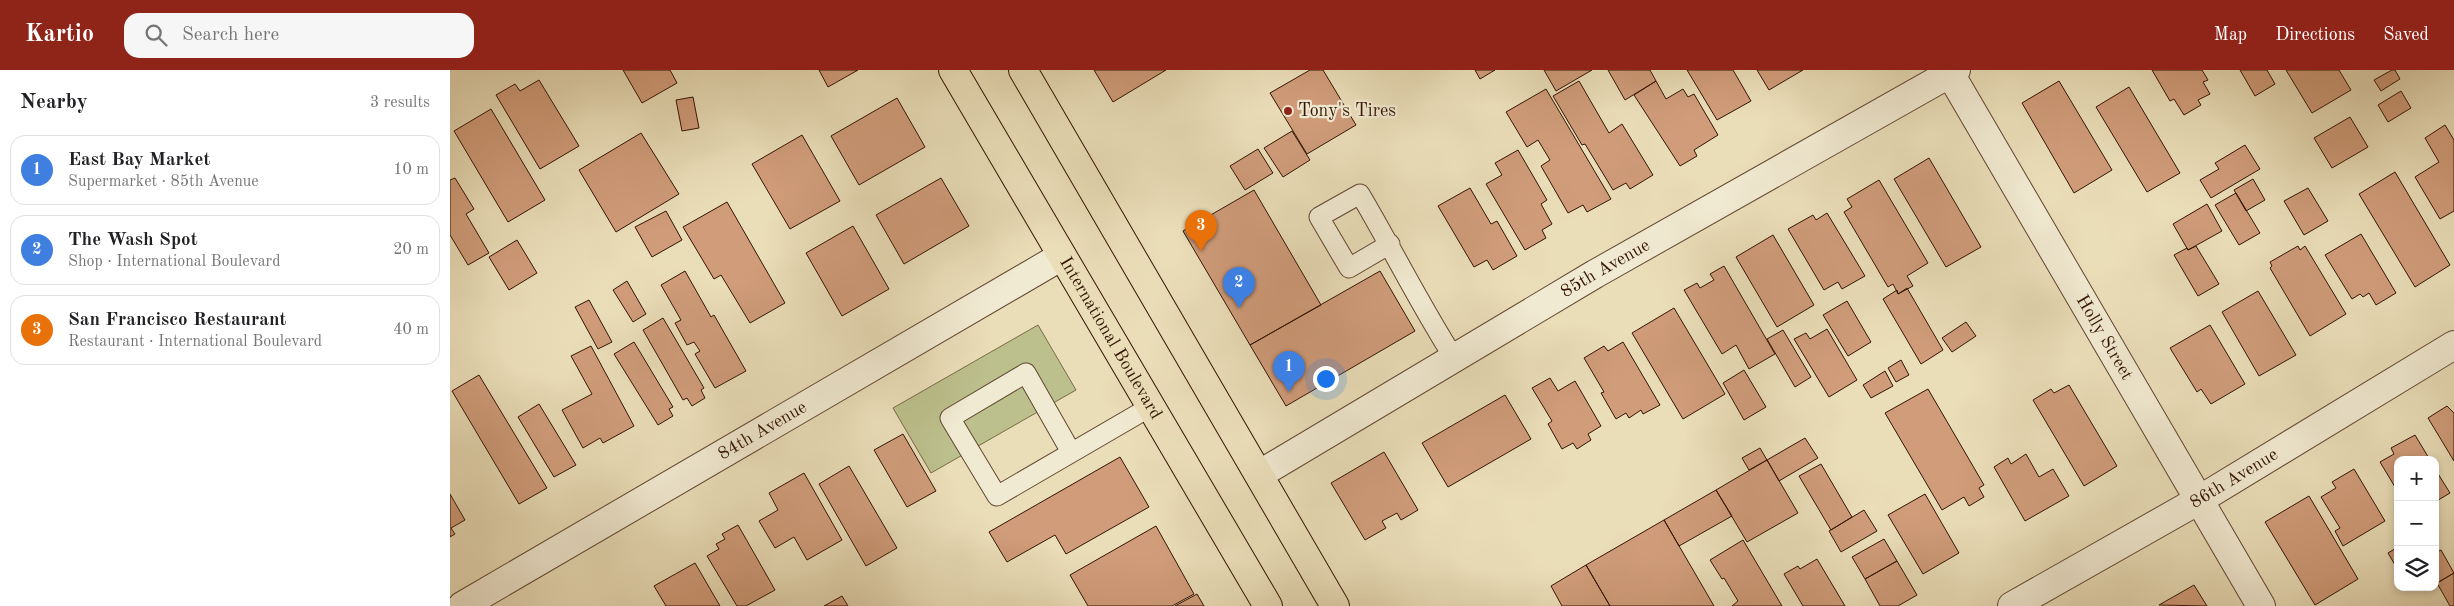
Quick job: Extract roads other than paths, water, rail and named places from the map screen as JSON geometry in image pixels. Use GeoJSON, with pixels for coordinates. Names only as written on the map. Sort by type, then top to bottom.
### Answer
{"type":"FeatureCollection","features":[{"type":"Feature","properties":{"kind":"main road","name":"International Boulevard"},"geometry":{"type":"LineString","coordinates":[[953,70],[1268,606]]}},
{"type":"Feature","properties":{"kind":"main road"},"geometry":{"type":"LineString","coordinates":[[1024,70],[1335,606]]}},
{"type":"Feature","properties":{"kind":"street","name":"85th Avenue"},"geometry":{"type":"LineString","coordinates":[[1260,474],[1595,274],[1952,71]]}},
{"type":"Feature","properties":{"kind":"street","name":"Holly Street"},"geometry":{"type":"LineString","coordinates":[[1952,71],[2261,606]]}},
{"type":"Feature","properties":{"kind":"street","name":"84th Avenue"},"geometry":{"type":"LineString","coordinates":[[462,606],[1062,256]]}},
{"type":"Feature","properties":{"kind":"street","name":"86th Avenue"},"geometry":{"type":"LineString","coordinates":[[2012,606],[2199,500],[2454,345]]}},
{"type":"Feature","properties":{"kind":"lane"},"geometry":{"type":"LineString","coordinates":[[1390,244],[1454,358]]}},
{"type":"Feature","properties":{"kind":"lane"},"geometry":{"type":"LineString","coordinates":[[1071,452],[1026,373],[950,418],[996,496],[1150,406]]}},
{"type":"Feature","properties":{"kind":"place","name":"Tony's Tires"},"geometry":{"type":"Point","coordinates":[1288,111]}},
{"type":"Feature","properties":{"kind":"place","name":"San Francisco Restaurant"},"geometry":{"type":"Point","coordinates":[1201,251]}},
{"type":"Feature","properties":{"kind":"place","name":"The Wash Spot"},"geometry":{"type":"Point","coordinates":[1239,308]}},
{"type":"Feature","properties":{"kind":"place","name":"East Bay Market"},"geometry":{"type":"Point","coordinates":[1289,392]}}]}
